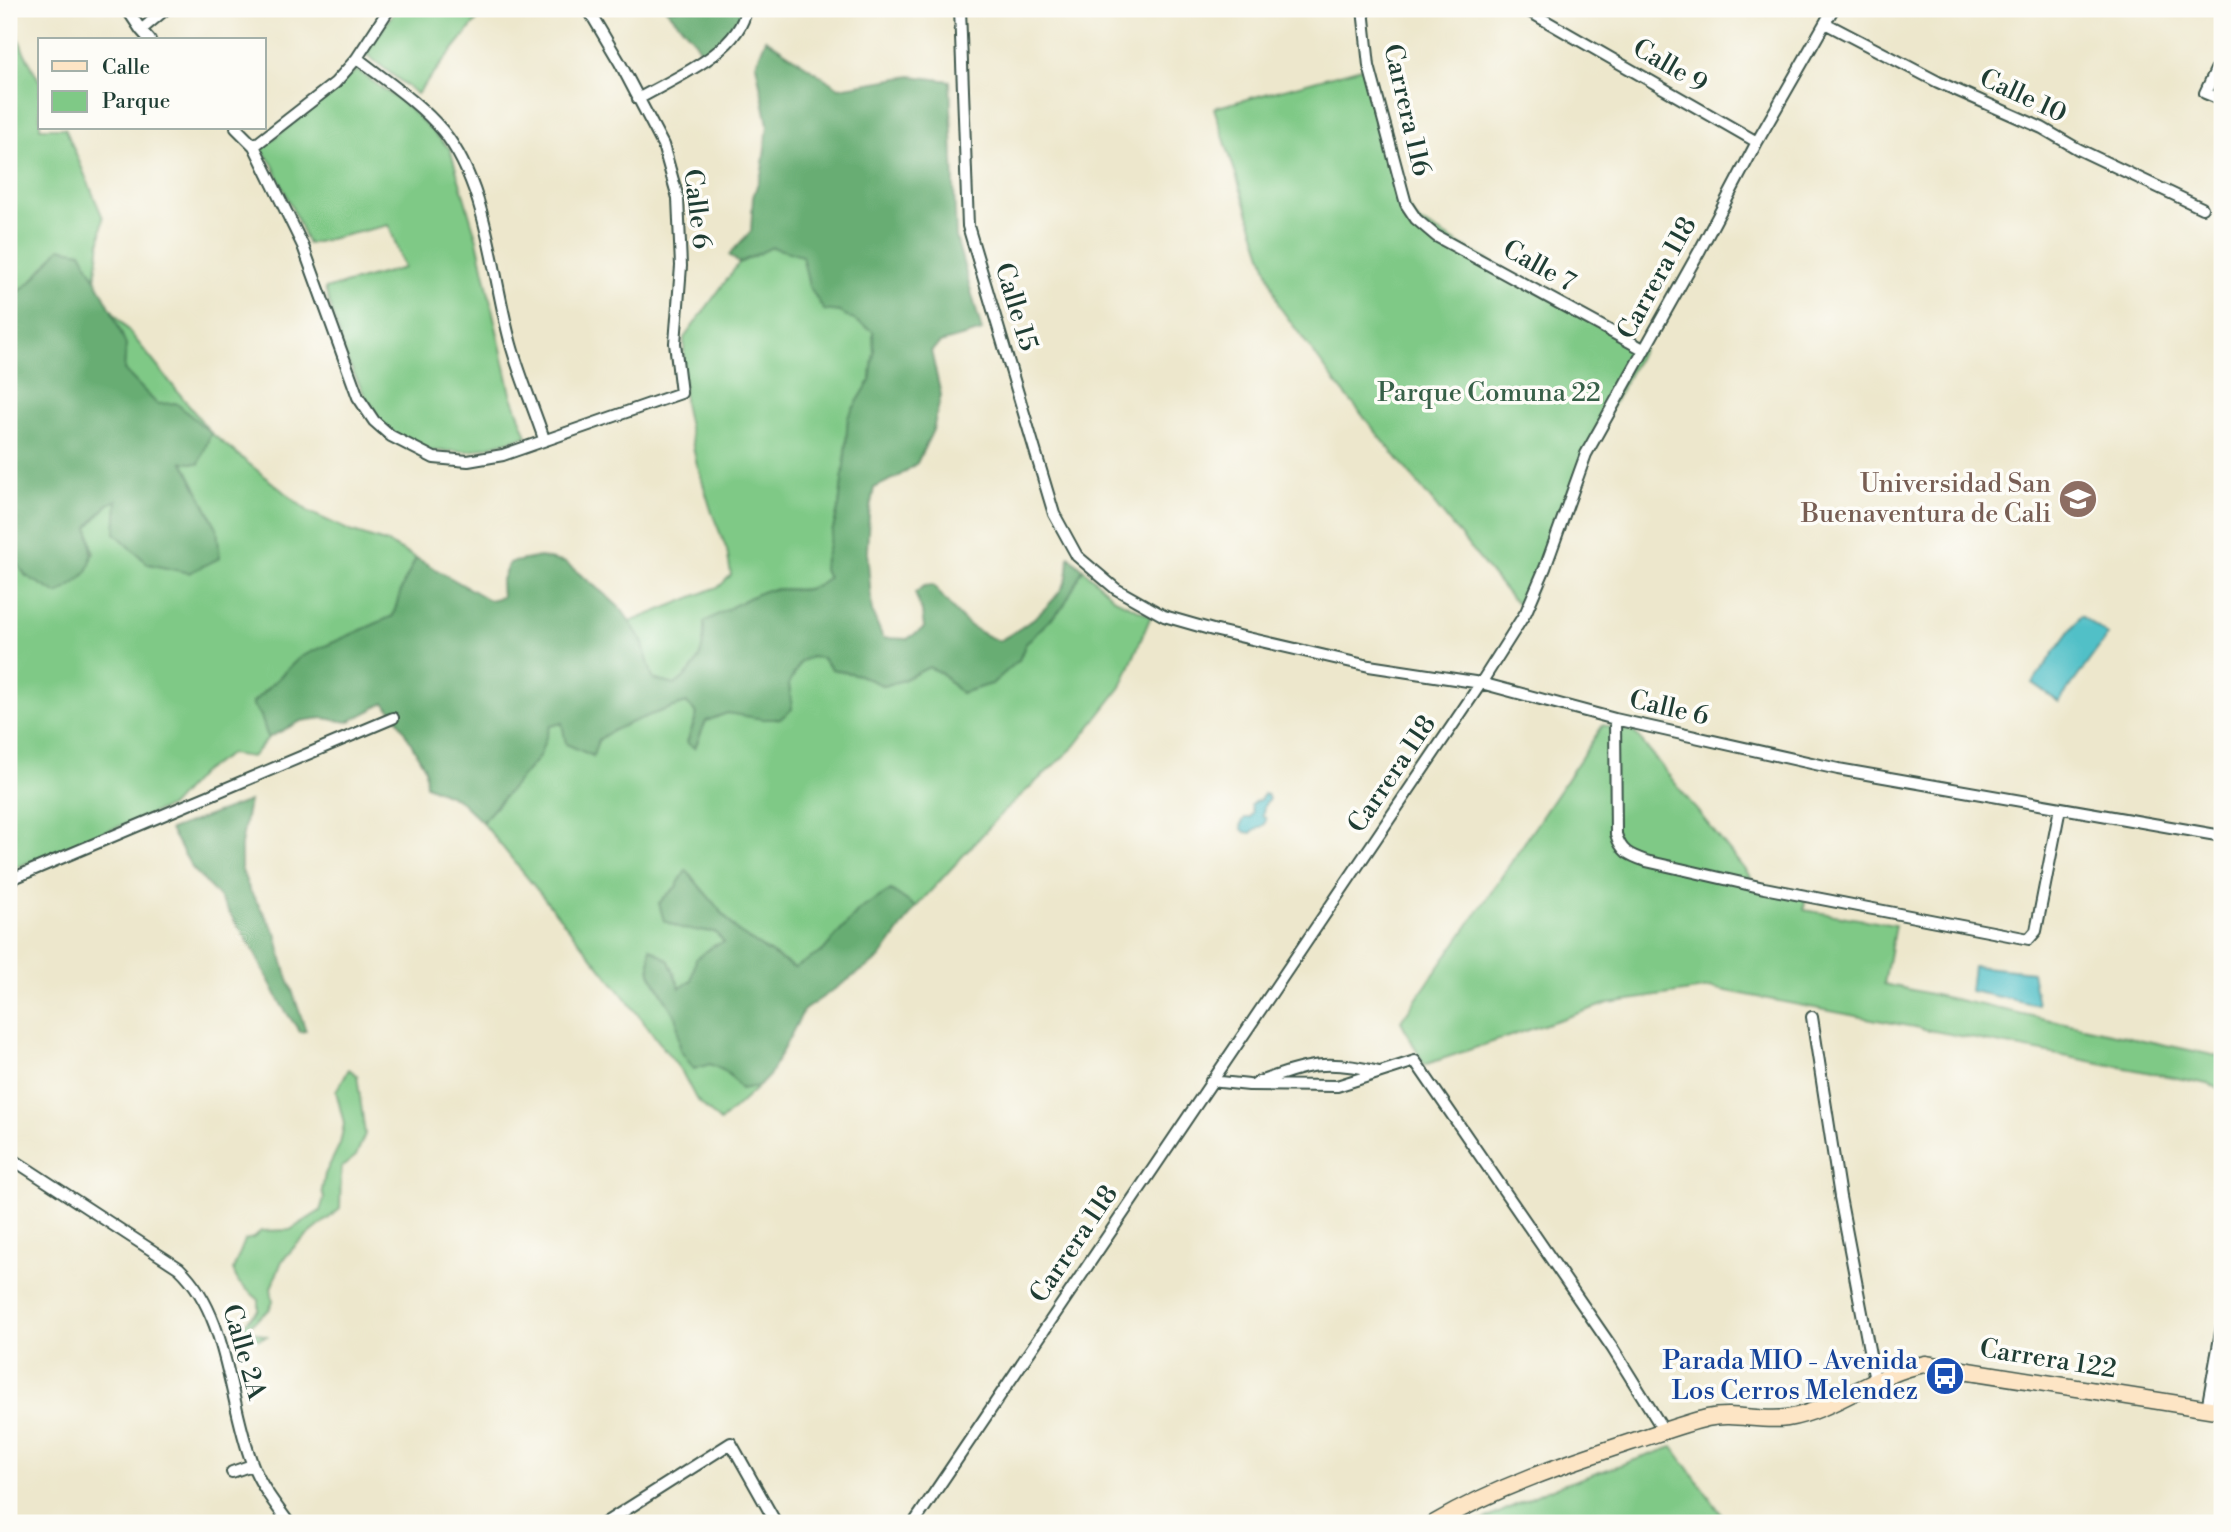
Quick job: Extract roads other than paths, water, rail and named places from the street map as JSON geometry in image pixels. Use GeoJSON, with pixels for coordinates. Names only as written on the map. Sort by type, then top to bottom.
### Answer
{"type":"FeatureCollection","features":[{"type":"Feature","properties":{"kind":"street"},"geometry":{"type":"LineString","coordinates":[[127,9],[148,38]]}},
{"type":"Feature","properties":{"kind":"street"},"geometry":{"type":"LineString","coordinates":[[141,30],[166,9]]}},
{"type":"Feature","properties":{"kind":"street"},"geometry":{"type":"LineString","coordinates":[[254,146],[335,83],[358,58],[389,9]]}},
{"type":"Feature","properties":{"kind":"street","name":"Calle 6"},"geometry":{"type":"LineString","coordinates":[[544,439],[681,393],[675,343],[681,266],[678,198],[663,145],[588,9]]}},
{"type":"Feature","properties":{"kind":"street"},"geometry":{"type":"LineString","coordinates":[[638,99],[722,49],[734,37],[744,19],[746,9]]}},
{"type":"Feature","properties":{"kind":"street","name":"Calle 15"},"geometry":{"type":"LineString","coordinates":[[960,9],[968,226],[1054,514],[1077,556],[1116,589]]}},
{"type":"Feature","properties":{"kind":"street","name":"Carrera 116"},"geometry":{"type":"LineString","coordinates":[[1363,9],[1369,66],[1406,204],[1416,219]]}},
{"type":"Feature","properties":{"kind":"street","name":"Carrera 118"},"geometry":{"type":"LineString","coordinates":[[914,1523],[1481,683],[1526,612],[1545,569],[1586,454],[1833,9]]}},
{"type":"Feature","properties":{"kind":"street","name":"Calle 9"},"geometry":{"type":"LineString","coordinates":[[1530,10],[1757,142]]}},
{"type":"Feature","properties":{"kind":"street","name":"Calle 10"},"geometry":{"type":"LineString","coordinates":[[1825,23],[1938,82],[2042,128],[2078,149],[2202,208]]}},
{"type":"Feature","properties":{"kind":"street"},"geometry":{"type":"LineString","coordinates":[[2222,57],[2205,93],[2222,100]]}},
{"type":"Feature","properties":{"kind":"street"},"geometry":{"type":"LineString","coordinates":[[238,130],[254,146],[303,246],[358,397],[374,421],[391,436],[434,458],[468,461],[503,454],[544,439],[512,350],[483,222],[468,170],[442,131],[408,97],[358,58]]}},
{"type":"Feature","properties":{"kind":"street","name":"Calle 7"},"geometry":{"type":"LineString","coordinates":[[1416,219],[1436,236],[1643,349]]}},
{"type":"Feature","properties":{"kind":"street","name":"Calle 6"},"geometry":{"type":"LineString","coordinates":[[1116,589],[1164,616],[1369,666],[1481,683],[1615,719],[1838,769],[2222,836]]}},
{"type":"Feature","properties":{"kind":"street"},"geometry":{"type":"LineString","coordinates":[[9,880],[393,718]]}},
{"type":"Feature","properties":{"kind":"street"},"geometry":{"type":"LineString","coordinates":[[1615,719],[1616,834],[1620,849],[1630,856],[1646,861],[1764,888],[2029,939],[2036,931],[2060,808]]}},
{"type":"Feature","properties":{"kind":"street"},"geometry":{"type":"LineString","coordinates":[[1812,1017],[1840,1197],[1875,1381]]}},
{"type":"Feature","properties":{"kind":"street"},"geometry":{"type":"LineString","coordinates":[[1211,1081],[1249,1085],[1337,1086],[1415,1060],[1613,1349],[1664,1431]]}},
{"type":"Feature","properties":{"kind":"street"},"geometry":{"type":"LineString","coordinates":[[1249,1085],[1322,1063],[1382,1073]]}},
{"type":"Feature","properties":{"kind":"street","name":"Calle 2A"},"geometry":{"type":"LineString","coordinates":[[9,1157],[179,1268],[195,1284],[208,1304],[213,1319],[253,1465],[269,1496],[289,1523]]}},
{"type":"Feature","properties":{"kind":"street"},"geometry":{"type":"LineString","coordinates":[[2214,1410],[2222,1326]]}},
{"type":"Feature","properties":{"kind":"street","name":"Carrera 122"},"geometry":{"type":"LineString","coordinates":[[1435,1523],[1504,1488],[1543,1472],[1664,1431],[1708,1418],[1787,1418],[1810,1412],[1905,1368],[1925,1364],[2214,1410]]}},
{"type":"Feature","properties":{"kind":"street"},"geometry":{"type":"LineString","coordinates":[[605,1523],[731,1443],[776,1523]]}},
{"type":"Feature","properties":{"kind":"street"},"geometry":{"type":"LineString","coordinates":[[232,1472],[253,1465]]}},
{"type":"Feature","properties":{"kind":"water"},"geometry":{"type":"Polygon","coordinates":[[[2081,616],[2108,635],[2059,702],[2032,683],[2081,616]]]}},
{"type":"Feature","properties":{"kind":"water"},"geometry":{"type":"Polygon","coordinates":[[[1264,794],[1269,799],[1262,815],[1266,819],[1265,824],[1251,833],[1245,832],[1241,827],[1242,822],[1245,818],[1250,818],[1253,813],[1251,805],[1264,794]]]}},
{"type":"Feature","properties":{"kind":"water"},"geometry":{"type":"Polygon","coordinates":[[[1973,966],[2032,972],[2038,1005],[1970,991],[1973,966]]]}},
{"type":"Feature","properties":{"kind":"place","name":"Universidad San Buenaventura de Cali"},"geometry":{"type":"Point","coordinates":[2078,499]}},
{"type":"Feature","properties":{"kind":"place","name":"Parada MIO - Avenida Los Cerros Melendez"},"geometry":{"type":"Point","coordinates":[1945,1376]}},
{"type":"Feature","properties":{"kind":"park label","name":"Parque Comuna 22"},"geometry":{"type":"Point","coordinates":[1489,393]}}]}
